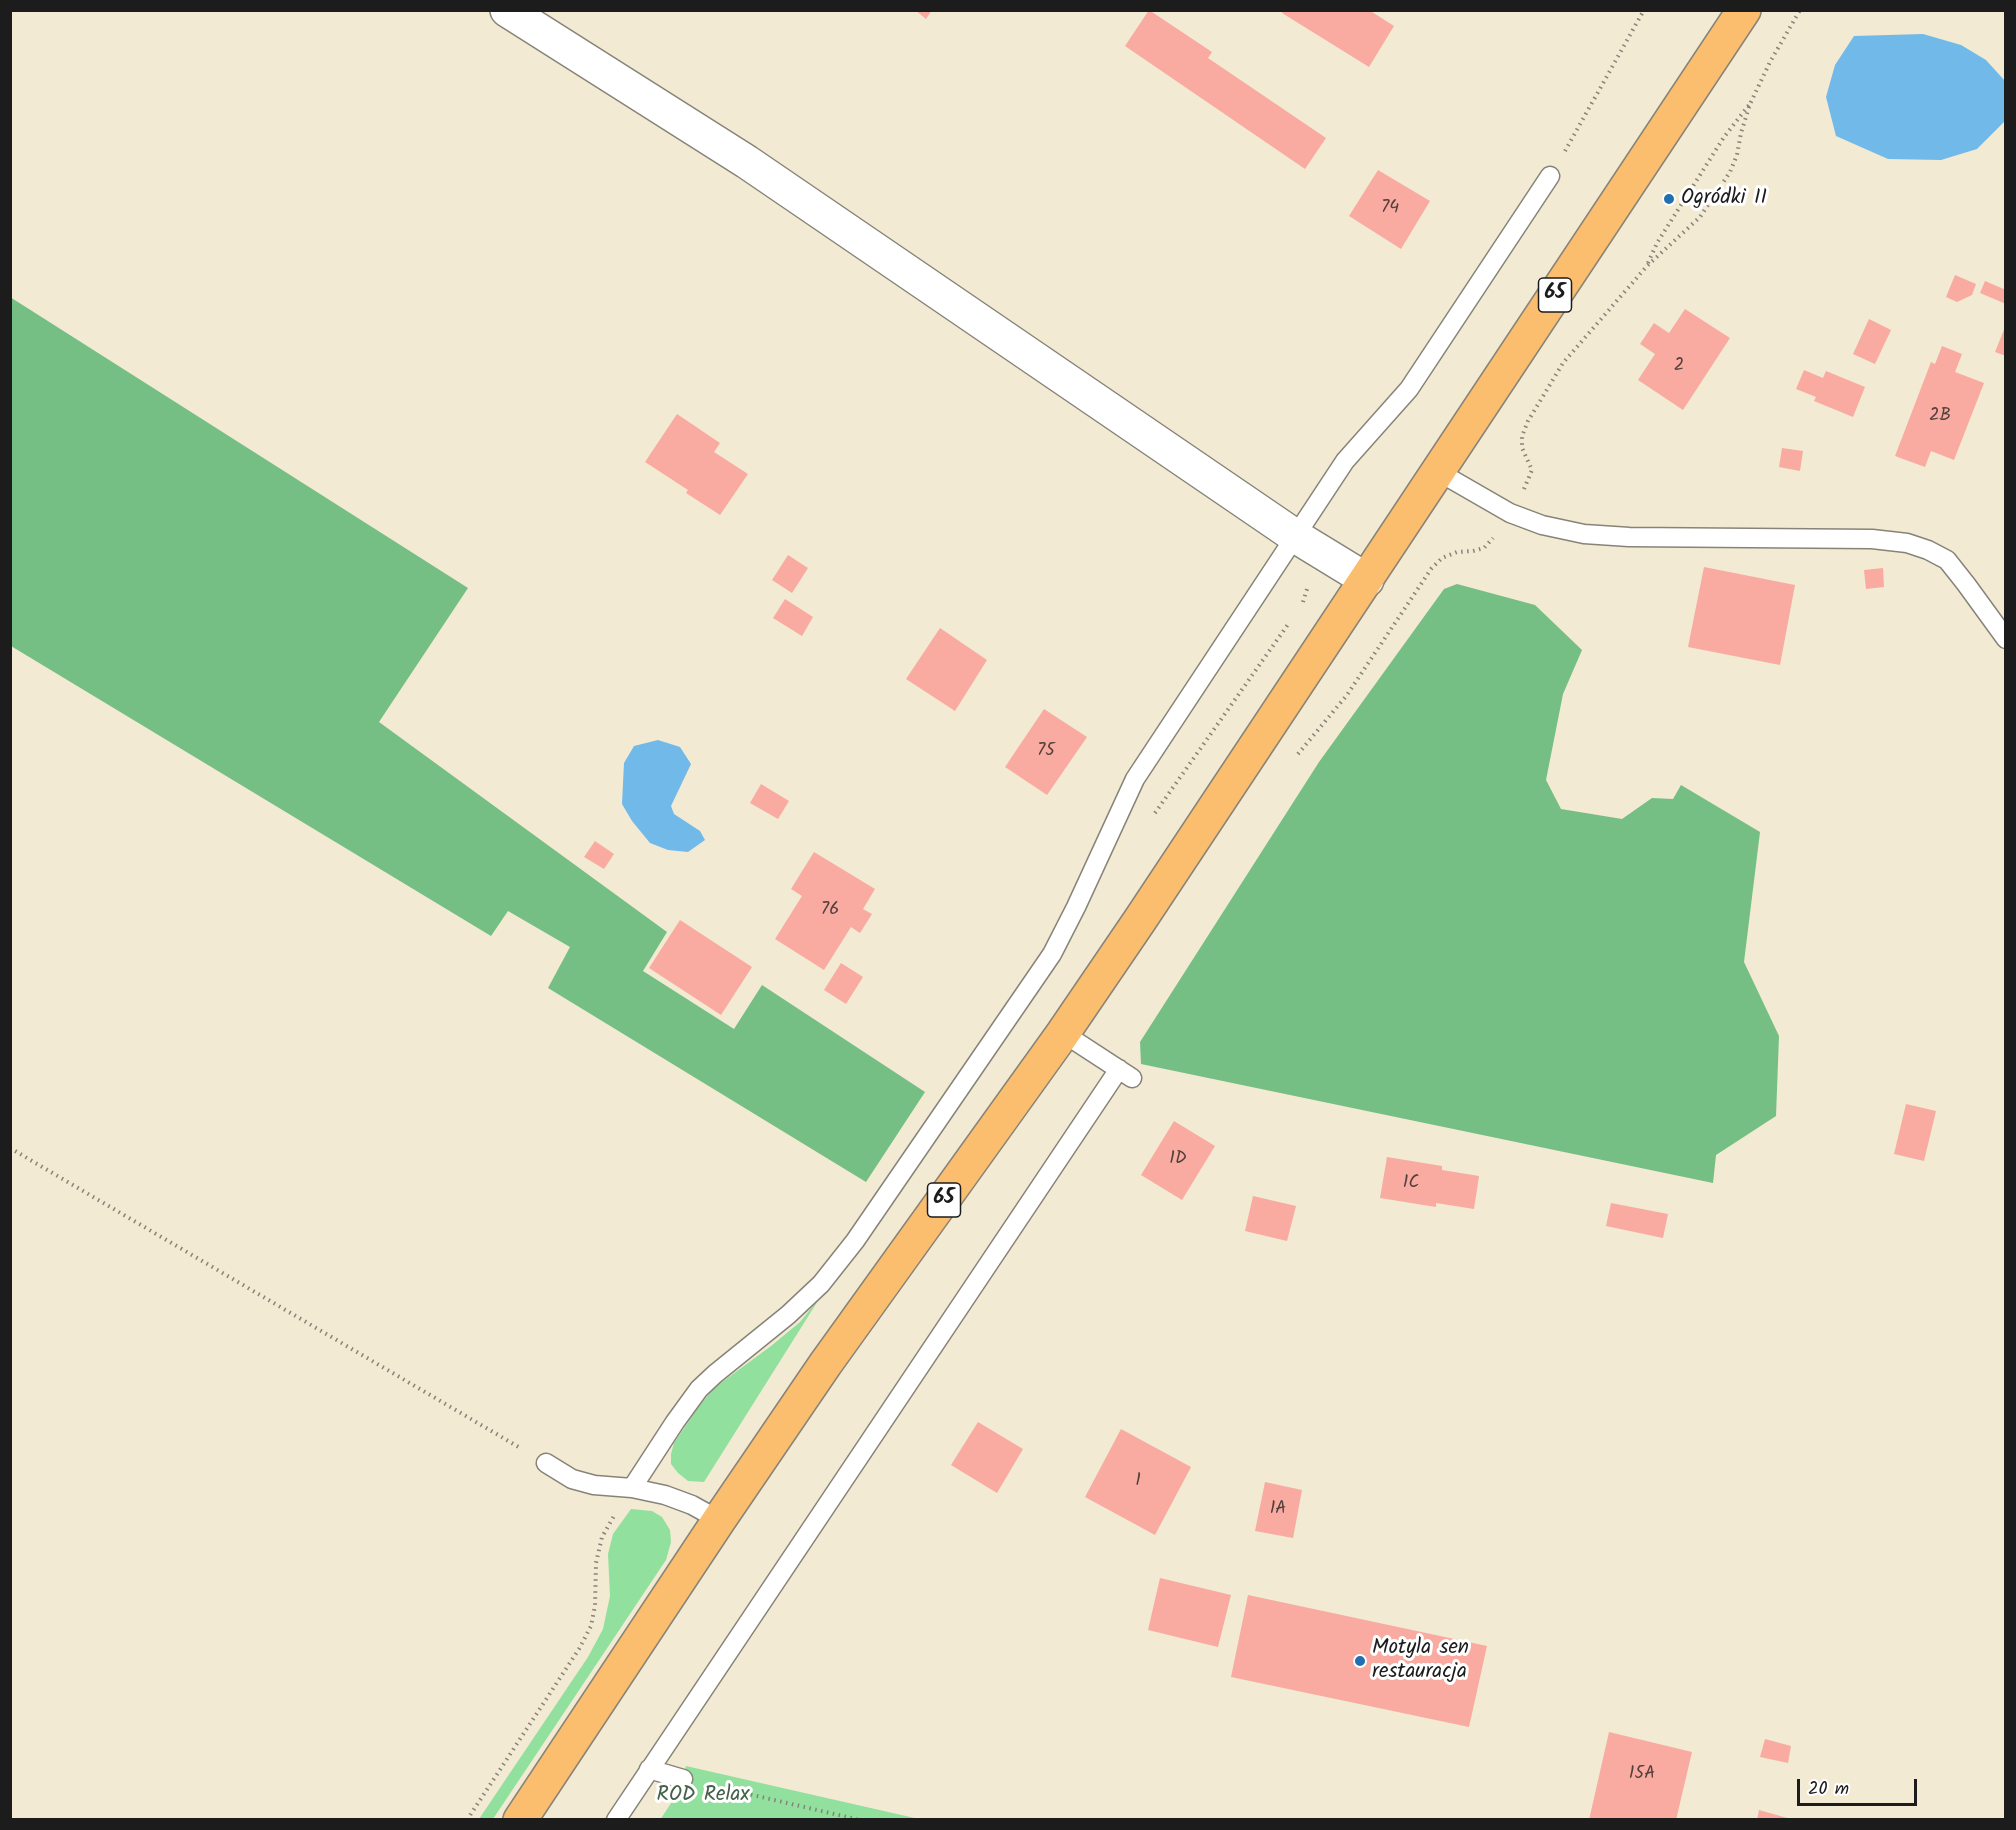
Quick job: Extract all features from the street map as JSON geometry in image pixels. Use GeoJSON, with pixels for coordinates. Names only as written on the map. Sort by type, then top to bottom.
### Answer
{"type":"FeatureCollection","features":[{"type":"Feature","properties":{"kind":"main road","name":"65"},"geometry":{"type":"LineString","coordinates":[[520,1820],[826,1363],[1063,1033],[1367,580],[1743,10]]}},
{"type":"Feature","properties":{"kind":"street"},"geometry":{"type":"LineString","coordinates":[[507,10],[747,162],[1295,536],[1367,580]]}},
{"type":"Feature","properties":{"kind":"lane"},"geometry":{"type":"LineString","coordinates":[[632,1488],[699,1389],[788,1316],[821,1284],[855,1241],[1052,954],[1135,779],[1345,461],[1409,389],[1550,176]]}},
{"type":"Feature","properties":{"kind":"lane"},"geometry":{"type":"LineString","coordinates":[[1437,471],[1510,513],[1542,525],[1584,534],[1629,537],[1872,540],[1907,543],[1928,549],[1947,560],[2006,639]]}},
{"type":"Feature","properties":{"kind":"lane"},"geometry":{"type":"LineString","coordinates":[[616,1820],[1125,1074],[1063,1033]]}},
{"type":"Feature","properties":{"kind":"lane"},"geometry":{"type":"LineString","coordinates":[[546,1463],[572,1479],[594,1485],[632,1488],[665,1495],[693,1505],[719,1520]]}},
{"type":"Feature","properties":{"kind":"lane"},"geometry":{"type":"LineString","coordinates":[[649,1769],[683,1779]]}},
{"type":"Feature","properties":{"kind":"path"},"geometry":{"type":"LineString","coordinates":[[1550,176],[1644,10]]}},
{"type":"Feature","properties":{"kind":"path"},"geometry":{"type":"LineString","coordinates":[[1528,421],[1563,363],[1647,266],[1700,217],[1730,172],[1737,155],[1750,104],[1770,62],[1800,10]]}},
{"type":"Feature","properties":{"kind":"path"},"geometry":{"type":"LineString","coordinates":[[1647,266],[1657,243],[1724,137],[1750,104]]}},
{"type":"Feature","properties":{"kind":"path"},"geometry":{"type":"LineString","coordinates":[[1300,608],[1308,589],[1307,582]]}},
{"type":"Feature","properties":{"kind":"path"},"geometry":{"type":"LineString","coordinates":[[1149,822],[1293,617]]}},
{"type":"Feature","properties":{"kind":"path"},"geometry":{"type":"LineString","coordinates":[[10,1148],[546,1463]]}},
{"type":"Feature","properties":{"kind":"path"},"geometry":{"type":"LineString","coordinates":[[467,1820],[579,1649],[591,1626],[595,1606],[596,1563],[602,1537],[615,1512],[632,1488]]}},
{"type":"Feature","properties":{"kind":"path"},"geometry":{"type":"LineString","coordinates":[[683,1779],[860,1820]]}},
{"type":"Feature","properties":{"kind":"green space"},"geometry":{"type":"Polygon","coordinates":[[[10,297],[468,588],[379,722],[667,932],[643,971],[734,1029],[762,985],[925,1092],[866,1182],[548,988],[570,947],[508,911],[491,936],[11,646],[10,297]]]}},
{"type":"Feature","properties":{"kind":"green space"},"geometry":{"type":"Polygon","coordinates":[[[1457,584],[1535,605],[1582,650],[1563,694],[1546,780],[1561,809],[1622,819],[1652,798],[1673,799],[1681,785],[1760,832],[1744,962],[1779,1036],[1776,1116],[1716,1155],[1713,1183],[1141,1064],[1140,1042],[1319,762],[1444,589],[1457,584]]]}},
{"type":"Feature","properties":{"kind":"green space"},"geometry":{"type":"Polygon","coordinates":[[[821,1296],[704,1482],[688,1481],[671,1464],[671,1454],[674,1443],[700,1405],[714,1388],[800,1322],[821,1296]]]}},
{"type":"Feature","properties":{"kind":"green space"},"geometry":{"type":"Polygon","coordinates":[[[631,1509],[652,1511],[662,1517],[670,1530],[671,1542],[666,1560],[493,1819],[479,1819],[588,1657],[603,1629],[610,1596],[608,1554],[613,1534],[631,1509]]]}},
{"type":"Feature","properties":{"kind":"green space","name":"ROD Relax"},"geometry":{"type":"Polygon","coordinates":[[[686,1766],[919,1819],[660,1820],[679,1791],[686,1766]]]}},
{"type":"Feature","properties":{"kind":"water"},"geometry":{"type":"Polygon","coordinates":[[[1923,34],[1961,45],[1986,60],[2005,81],[2005,121],[1977,149],[1941,160],[1888,159],[1836,136],[1826,97],[1835,65],[1854,36],[1923,34]]]}},
{"type":"Feature","properties":{"kind":"water"},"geometry":{"type":"Polygon","coordinates":[[[658,740],[680,747],[691,764],[671,806],[674,814],[700,831],[705,840],[688,852],[668,850],[650,843],[622,804],[624,763],[634,746],[658,740]]]}},
{"type":"Feature","properties":{"kind":"building"},"geometry":{"type":"Polygon","coordinates":[[[915,10],[932,10],[926,19],[915,10]]]}},
{"type":"Feature","properties":{"kind":"building"},"geometry":{"type":"Polygon","coordinates":[[[1149,10],[1212,52],[1208,58],[1326,138],[1305,169],[1125,46],[1149,10]]]}},
{"type":"Feature","properties":{"kind":"building"},"geometry":{"type":"Polygon","coordinates":[[[1284,10],[1369,10],[1394,26],[1369,67],[1282,13],[1284,10]]]}},
{"type":"Feature","properties":{"kind":"building"},"geometry":{"type":"Polygon","coordinates":[[[1378,170],[1430,201],[1401,249],[1349,216],[1378,170]]]}},
{"type":"Feature","properties":{"kind":"building"},"geometry":{"type":"Polygon","coordinates":[[[1955,275],[1976,284],[1972,295],[1957,302],[1946,297],[1955,275]]]}},
{"type":"Feature","properties":{"kind":"building"},"geometry":{"type":"Polygon","coordinates":[[[1985,281],[2006,290],[2006,304],[1980,293],[1985,281]]]}},
{"type":"Feature","properties":{"kind":"building"},"geometry":{"type":"Polygon","coordinates":[[[1685,309],[1730,338],[1683,410],[1638,380],[1655,354],[1640,344],[1654,323],[1669,333],[1685,309]]]}},
{"type":"Feature","properties":{"kind":"building"},"geometry":{"type":"Polygon","coordinates":[[[1869,319],[1891,330],[1875,364],[1853,354],[1869,319]]]}},
{"type":"Feature","properties":{"kind":"building"},"geometry":{"type":"Polygon","coordinates":[[[2006,327],[2006,356],[1995,352],[2006,327]]]}},
{"type":"Feature","properties":{"kind":"building"},"geometry":{"type":"Polygon","coordinates":[[[1942,346],[1962,354],[1955,372],[1984,383],[1954,460],[1931,451],[1925,467],[1895,456],[1931,362],[1935,364],[1942,346]]]}},
{"type":"Feature","properties":{"kind":"building"},"geometry":{"type":"Polygon","coordinates":[[[1804,370],[1823,378],[1826,371],[1865,387],[1853,417],[1814,401],[1816,397],[1796,389],[1804,370]]]}},
{"type":"Feature","properties":{"kind":"building"},"geometry":{"type":"Polygon","coordinates":[[[677,414],[720,443],[714,452],[748,474],[720,515],[686,493],[688,490],[645,462],[677,414]]]}},
{"type":"Feature","properties":{"kind":"building"},"geometry":{"type":"Polygon","coordinates":[[[1782,448],[1803,451],[1800,471],[1779,467],[1782,448]]]}},
{"type":"Feature","properties":{"kind":"building"},"geometry":{"type":"Polygon","coordinates":[[[788,555],[808,568],[792,593],[772,580],[788,555]]]}},
{"type":"Feature","properties":{"kind":"building"},"geometry":{"type":"Polygon","coordinates":[[[1704,567],[1795,585],[1780,665],[1688,647],[1704,567]]]}},
{"type":"Feature","properties":{"kind":"building"},"geometry":{"type":"Polygon","coordinates":[[[1883,568],[1884,587],[1866,589],[1864,570],[1883,568]]]}},
{"type":"Feature","properties":{"kind":"building"},"geometry":{"type":"Polygon","coordinates":[[[785,599],[813,617],[802,636],[773,618],[785,599]]]}},
{"type":"Feature","properties":{"kind":"building"},"geometry":{"type":"Polygon","coordinates":[[[940,628],[987,660],[955,711],[906,679],[940,628]]]}},
{"type":"Feature","properties":{"kind":"building"},"geometry":{"type":"Polygon","coordinates":[[[1044,709],[1087,737],[1047,795],[1005,767],[1044,709]]]}},
{"type":"Feature","properties":{"kind":"building"},"geometry":{"type":"Polygon","coordinates":[[[761,784],[789,801],[778,819],[750,803],[761,784]]]}},
{"type":"Feature","properties":{"kind":"building"},"geometry":{"type":"Polygon","coordinates":[[[595,841],[614,854],[604,869],[584,857],[595,841]]]}},
{"type":"Feature","properties":{"kind":"building"},"geometry":{"type":"Polygon","coordinates":[[[814,852],[875,889],[863,909],[872,914],[860,933],[851,927],[824,970],[775,939],[802,896],[791,889],[814,852]]]}},
{"type":"Feature","properties":{"kind":"building"},"geometry":{"type":"Polygon","coordinates":[[[680,920],[752,967],[721,1015],[649,968],[680,920]]]}},
{"type":"Feature","properties":{"kind":"building"},"geometry":{"type":"Polygon","coordinates":[[[841,963],[863,977],[846,1004],[824,990],[841,963]]]}},
{"type":"Feature","properties":{"kind":"building"},"geometry":{"type":"Polygon","coordinates":[[[1906,1104],[1936,1111],[1924,1161],[1894,1154],[1906,1104]]]}},
{"type":"Feature","properties":{"kind":"building"},"geometry":{"type":"Polygon","coordinates":[[[1174,1121],[1215,1146],[1182,1200],[1141,1175],[1174,1121]]]}},
{"type":"Feature","properties":{"kind":"building"},"geometry":{"type":"Polygon","coordinates":[[[1387,1157],[1442,1166],[1442,1170],[1479,1176],[1474,1209],[1436,1203],[1436,1207],[1380,1198],[1387,1157]]]}},
{"type":"Feature","properties":{"kind":"building"},"geometry":{"type":"Polygon","coordinates":[[[1253,1196],[1296,1206],[1287,1241],[1245,1231],[1253,1196]]]}},
{"type":"Feature","properties":{"kind":"building"},"geometry":{"type":"Polygon","coordinates":[[[1611,1203],[1668,1214],[1663,1238],[1606,1226],[1611,1203]]]}},
{"type":"Feature","properties":{"kind":"building"},"geometry":{"type":"Polygon","coordinates":[[[978,1422],[1023,1449],[997,1493],[951,1465],[978,1422]]]}},
{"type":"Feature","properties":{"kind":"building"},"geometry":{"type":"Polygon","coordinates":[[[1121,1429],[1191,1467],[1155,1535],[1085,1497],[1121,1429]]]}},
{"type":"Feature","properties":{"kind":"building"},"geometry":{"type":"Polygon","coordinates":[[[1265,1482],[1302,1490],[1293,1538],[1255,1531],[1265,1482]]]}},
{"type":"Feature","properties":{"kind":"building"},"geometry":{"type":"Polygon","coordinates":[[[1160,1578],[1231,1595],[1218,1647],[1148,1630],[1160,1578]]]}},
{"type":"Feature","properties":{"kind":"building"},"geometry":{"type":"Polygon","coordinates":[[[1248,1595],[1487,1646],[1469,1727],[1231,1677],[1248,1595]]]}},
{"type":"Feature","properties":{"kind":"building"},"geometry":{"type":"Polygon","coordinates":[[[1609,1732],[1692,1752],[1676,1820],[1589,1820],[1609,1732]]]}},
{"type":"Feature","properties":{"kind":"building"},"geometry":{"type":"Polygon","coordinates":[[[1765,1739],[1791,1746],[1788,1763],[1760,1757],[1765,1739]]]}},
{"type":"Feature","properties":{"kind":"building"},"geometry":{"type":"Polygon","coordinates":[[[1759,1810],[1791,1819],[1791,1820],[1757,1820],[1759,1810]]]}},
{"type":"Feature","properties":{"kind":"place","name":"Ogródki II"},"geometry":{"type":"Point","coordinates":[1669,199]}},
{"type":"Feature","properties":{"kind":"place","name":"Motyla sen restauracja"},"geometry":{"type":"Point","coordinates":[1360,1661]}}]}
